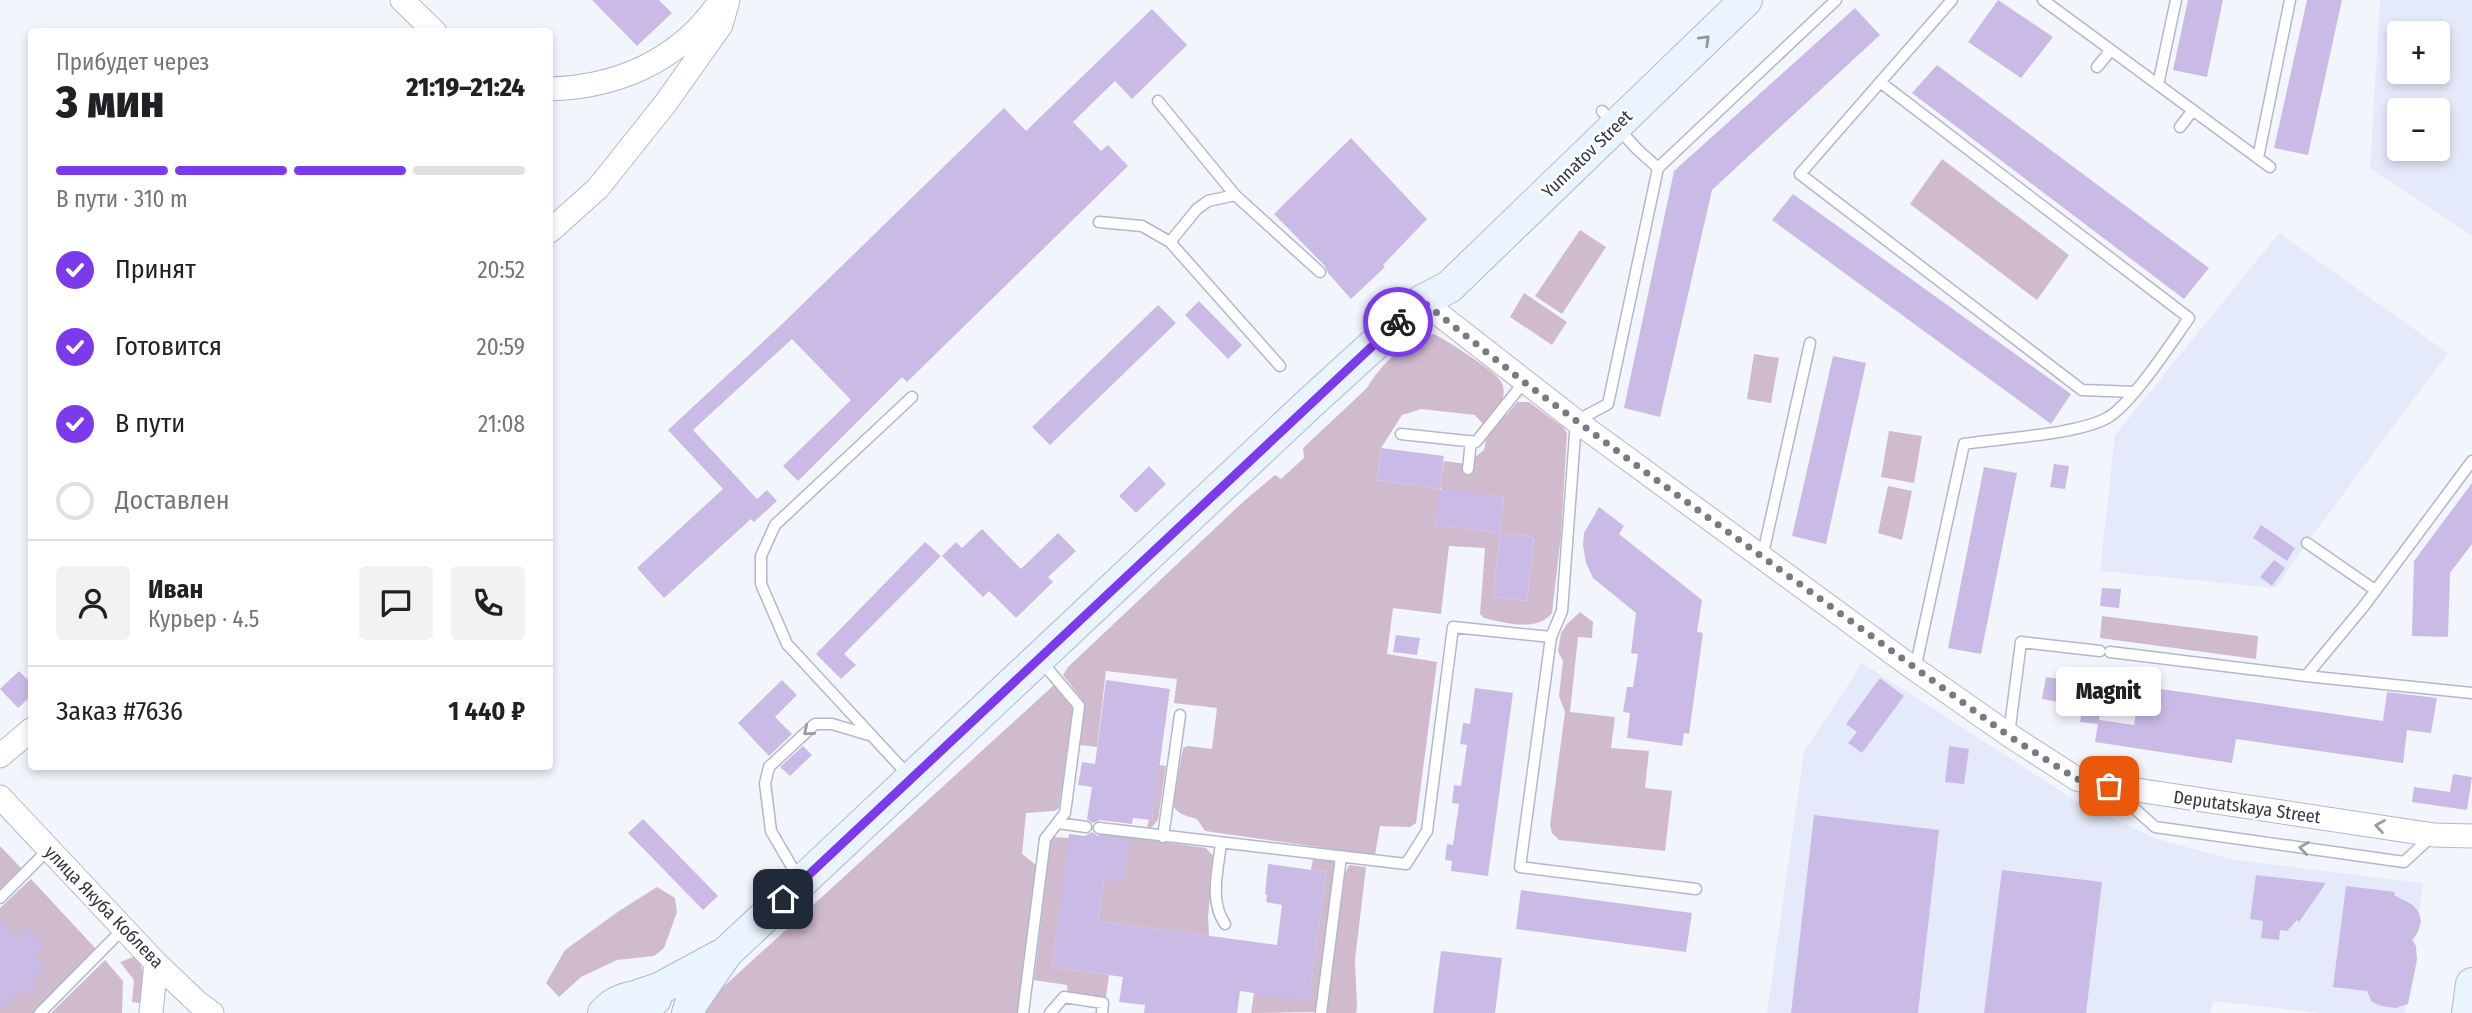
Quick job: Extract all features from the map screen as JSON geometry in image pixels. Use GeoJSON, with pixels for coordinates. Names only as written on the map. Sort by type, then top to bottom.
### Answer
{"type":"FeatureCollection","features":[{"type":"Feature","properties":{"kind":"main road","name":"Yunnatov Street"},"geometry":{"type":"LineString","coordinates":[[688,1013],[691,1004],[727,952],[1040,660],[1300,412],[1422,301],[1449,287],[1716,0]]}},
{"type":"Feature","properties":{"kind":"main road","name":"Yunnatov Street"},"geometry":{"type":"LineString","coordinates":[[1609,118],[1746,0]]}},
{"type":"Feature","properties":{"kind":"main road","name":"Yunnatov Street"},"geometry":{"type":"LineString","coordinates":[[604,1013],[625,999],[659,989],[727,952]]}},
{"type":"Feature","properties":{"kind":"main road"},"geometry":{"type":"LineString","coordinates":[[2468,1013],[2472,984]]}},
{"type":"Feature","properties":{"kind":"main road"},"geometry":{"type":"LineString","coordinates":[[635,998],[658,1000],[677,1013]]}},
{"type":"Feature","properties":{"kind":"street"},"geometry":{"type":"LineString","coordinates":[[402,0],[431,28]]}},
{"type":"Feature","properties":{"kind":"street"},"geometry":{"type":"LineString","coordinates":[[553,89],[619,77],[666,57],[701,28],[722,0]]}},
{"type":"Feature","properties":{"kind":"street"},"geometry":{"type":"LineString","coordinates":[[553,228],[598,188],[665,104],[721,25],[728,0]]}},
{"type":"Feature","properties":{"kind":"street","name":"Deputatskaya Street"},"geometry":{"type":"LineString","coordinates":[[1422,301],[1524,382],[1762,558],[2009,736],[2077,779],[2434,835],[2472,836]]}},
{"type":"Feature","properties":{"kind":"street"},"geometry":{"type":"LineString","coordinates":[[0,756],[28,732]]}},
{"type":"Feature","properties":{"kind":"street","name":"улица Якуба Коблева"},"geometry":{"type":"LineString","coordinates":[[0,797],[156,963],[212,1013]]}},
{"type":"Feature","properties":{"kind":"street"},"geometry":{"type":"LineString","coordinates":[[151,1013],[156,963]]}},
{"type":"Feature","properties":{"kind":"lane"},"geometry":{"type":"LineString","coordinates":[[1696,889],[1520,867],[1551,637],[1562,611],[1576,421],[1608,404],[1658,168],[1836,0]]}},
{"type":"Feature","properties":{"kind":"lane"},"geometry":{"type":"LineString","coordinates":[[1952,0],[1800,174],[2082,390],[2135,392]]}},
{"type":"Feature","properties":{"kind":"lane"},"geometry":{"type":"LineString","coordinates":[[2043,0],[2057,5],[2110,50],[2270,167]]}},
{"type":"Feature","properties":{"kind":"lane"},"geometry":{"type":"LineString","coordinates":[[2158,85],[2176,0]]}},
{"type":"Feature","properties":{"kind":"lane"},"geometry":{"type":"LineString","coordinates":[[2258,158],[2290,0]]}},
{"type":"Feature","properties":{"kind":"lane"},"geometry":{"type":"LineString","coordinates":[[2097,67],[2110,50]]}},
{"type":"Feature","properties":{"kind":"lane"},"geometry":{"type":"LineString","coordinates":[[1880,82],[2189,318],[2135,392],[2110,417],[2085,427],[1964,444],[1915,668]]}},
{"type":"Feature","properties":{"kind":"lane"},"geometry":{"type":"LineString","coordinates":[[1158,101],[1235,195],[1320,272]]}},
{"type":"Feature","properties":{"kind":"lane"},"geometry":{"type":"LineString","coordinates":[[2180,127],[2193,110]]}},
{"type":"Feature","properties":{"kind":"lane"},"geometry":{"type":"LineString","coordinates":[[1609,118],[1658,168]]}},
{"type":"Feature","properties":{"kind":"lane"},"geometry":{"type":"LineString","coordinates":[[1170,242],[1197,209],[1208,201],[1235,195]]}},
{"type":"Feature","properties":{"kind":"lane"},"geometry":{"type":"LineString","coordinates":[[1099,222],[1142,226],[1170,242],[1280,366]]}},
{"type":"Feature","properties":{"kind":"lane"},"geometry":{"type":"LineString","coordinates":[[1762,558],[1810,343]]}},
{"type":"Feature","properties":{"kind":"lane"},"geometry":{"type":"LineString","coordinates":[[1401,434],[1476,442],[1524,382]]}},
{"type":"Feature","properties":{"kind":"lane"},"geometry":{"type":"LineString","coordinates":[[912,397],[775,526],[761,556],[761,584],[787,644],[912,779]]}},
{"type":"Feature","properties":{"kind":"lane"},"geometry":{"type":"LineString","coordinates":[[1468,469],[1471,441]]}},
{"type":"Feature","properties":{"kind":"lane"},"geometry":{"type":"LineString","coordinates":[[2306,677],[2472,460]]}},
{"type":"Feature","properties":{"kind":"lane"},"geometry":{"type":"LineString","coordinates":[[2307,543],[2375,590]]}},
{"type":"Feature","properties":{"kind":"lane"},"geometry":{"type":"LineString","coordinates":[[1100,828],[1406,864],[1427,831],[1453,627],[1551,637]]}},
{"type":"Feature","properties":{"kind":"lane"},"geometry":{"type":"LineString","coordinates":[[2009,736],[2021,642],[2306,677],[2472,693]]}},
{"type":"Feature","properties":{"kind":"lane"},"geometry":{"type":"LineString","coordinates":[[1023,1013],[1045,839],[1065,813],[1079,706],[1040,660]]}},
{"type":"Feature","properties":{"kind":"lane"},"geometry":{"type":"LineString","coordinates":[[1163,837],[1180,715]]}},
{"type":"Feature","properties":{"kind":"lane"},"geometry":{"type":"LineString","coordinates":[[802,882],[771,831],[765,783],[769,767],[815,724],[832,724],[872,736]]}},
{"type":"Feature","properties":{"kind":"lane"},"geometry":{"type":"LineString","coordinates":[[2109,786],[2155,827],[2404,862],[2434,835]]}},
{"type":"Feature","properties":{"kind":"lane"},"geometry":{"type":"LineString","coordinates":[[1058,823],[1086,827]]}},
{"type":"Feature","properties":{"kind":"lane"},"geometry":{"type":"LineString","coordinates":[[1221,843],[1215,901],[1224,924]]}},
{"type":"Feature","properties":{"kind":"lane"},"geometry":{"type":"LineString","coordinates":[[0,898],[49,849]]}},
{"type":"Feature","properties":{"kind":"lane"},"geometry":{"type":"LineString","coordinates":[[1321,1013],[1341,856]]}},
{"type":"Feature","properties":{"kind":"lane"},"geometry":{"type":"LineString","coordinates":[[40,1013],[124,928]]}},
{"type":"Feature","properties":{"kind":"lane"},"geometry":{"type":"LineString","coordinates":[[1050,1013],[1064,997],[1102,1003],[1101,1013]]}},
{"type":"Feature","properties":{"kind":"shaded area"},"geometry":{"type":"Polygon","coordinates":[[[2380,0],[2472,0],[2472,236],[2370,168],[2380,0]]]}},
{"type":"Feature","properties":{"kind":"shaded area"},"geometry":{"type":"Polygon","coordinates":[[[1942,159],[2069,255],[2037,300],[1910,204],[1942,159]]]}},
{"type":"Feature","properties":{"kind":"shaded area"},"geometry":{"type":"Polygon","coordinates":[[[1580,230],[1606,247],[1562,314],[1535,296],[1580,230]]]}},
{"type":"Feature","properties":{"kind":"shaded area"},"geometry":{"type":"Polygon","coordinates":[[[2279,233],[2448,353],[2276,588],[2100,571],[2115,435],[2279,233]]]}},
{"type":"Feature","properties":{"kind":"shaded area"},"geometry":{"type":"Polygon","coordinates":[[[1524,293],[1567,322],[1552,345],[1510,317],[1524,293]]]}},
{"type":"Feature","properties":{"kind":"shaded area"},"geometry":{"type":"Polygon","coordinates":[[[1434,334],[1496,375],[1504,390],[1500,407],[1507,415],[1517,402],[1529,402],[1563,427],[1567,433],[1561,535],[1552,613],[1546,619],[1530,624],[1511,624],[1484,618],[1480,614],[1485,548],[1449,546],[1441,614],[1393,608],[1387,654],[1437,662],[1416,823],[1410,827],[1380,826],[1375,855],[1205,831],[1197,819],[1180,813],[1173,804],[1183,748],[1188,746],[1212,749],[1217,708],[1174,703],[1177,679],[1106,671],[1097,747],[1080,745],[1084,702],[1063,675],[1068,667],[1244,501],[1275,475],[1281,479],[1304,458],[1303,448],[1367,388],[1387,362],[1405,347],[1434,334]],[[1421,409],[1402,415],[1381,448],[1377,480],[1440,489],[1435,525],[1500,533],[1504,497],[1442,490],[1440,487],[1444,461],[1466,464],[1484,450],[1488,430],[1475,415],[1421,409]],[[1500,533],[1493,597],[1527,601],[1534,537],[1500,533]]]}},
{"type":"Feature","properties":{"kind":"shaded area"},"geometry":{"type":"Polygon","coordinates":[[[1754,354],[1779,358],[1771,403],[1747,399],[1754,354]]]}},
{"type":"Feature","properties":{"kind":"shaded area"},"geometry":{"type":"Polygon","coordinates":[[[1889,431],[1922,436],[1914,483],[1881,477],[1889,431]]]}},
{"type":"Feature","properties":{"kind":"shaded area"},"geometry":{"type":"Polygon","coordinates":[[[1888,486],[1912,491],[1902,540],[1878,533],[1888,486]]]}},
{"type":"Feature","properties":{"kind":"shaded area"},"geometry":{"type":"Polygon","coordinates":[[[1580,612],[1593,622],[1592,638],[1578,637],[1570,712],[1615,717],[1611,748],[1649,751],[1645,788],[1672,791],[1665,851],[1559,840],[1552,833],[1550,825],[1565,712],[1559,696],[1563,661],[1558,651],[1561,633],[1580,612]]]}},
{"type":"Feature","properties":{"kind":"shaded area"},"geometry":{"type":"Polygon","coordinates":[[[2102,616],[2258,636],[2256,659],[2100,638],[2102,616]]]}},
{"type":"Feature","properties":{"kind":"shaded area"},"geometry":{"type":"Polygon","coordinates":[[[1862,663],[2078,802],[2157,839],[2231,859],[2423,883],[2405,1013],[2321,1013],[2213,1001],[2211,1013],[1767,1013],[1804,752],[1862,663]]]}},
{"type":"Feature","properties":{"kind":"shaded area"},"geometry":{"type":"Polygon","coordinates":[[[1054,685],[1073,707],[1059,808],[1054,811],[1026,813],[1022,854],[1036,865],[1018,1013],[704,1013],[720,990],[1054,685]]]}},
{"type":"Feature","properties":{"kind":"shaded area"},"geometry":{"type":"Polygon","coordinates":[[[1159,765],[1166,766],[1158,820],[1152,827],[1147,828],[1149,820],[1152,820],[1159,765]]]}},
{"type":"Feature","properties":{"kind":"shaded area"},"geometry":{"type":"Polygon","coordinates":[[[1099,833],[1206,848],[1214,857],[1208,916],[1209,936],[1098,921],[1104,879],[1121,881],[1122,875],[1125,875],[1129,843],[1098,838],[1099,833]]]}},
{"type":"Feature","properties":{"kind":"shaded area"},"geometry":{"type":"Polygon","coordinates":[[[1051,837],[1069,838],[1052,967],[1109,975],[1106,997],[1068,993],[1067,985],[1034,980],[1051,837]]]}},
{"type":"Feature","properties":{"kind":"shaded area"},"geometry":{"type":"Polygon","coordinates":[[[0,846],[21,868],[0,889],[0,846]]]}},
{"type":"Feature","properties":{"kind":"shaded area"},"geometry":{"type":"Polygon","coordinates":[[[1313,859],[1336,861],[1316,1012],[1251,1013],[1254,993],[1309,1000],[1326,872],[1311,870],[1313,859]]]}},
{"type":"Feature","properties":{"kind":"shaded area"},"geometry":{"type":"Polygon","coordinates":[[[1349,865],[1366,867],[1355,960],[1357,1007],[1356,1013],[1327,1013],[1345,874],[1349,865]]]}},
{"type":"Feature","properties":{"kind":"shaded area"},"geometry":{"type":"Polygon","coordinates":[[[31,879],[96,949],[33,1013],[0,1013],[0,908],[31,879]]]}},
{"type":"Feature","properties":{"kind":"shaded area"},"geometry":{"type":"Polygon","coordinates":[[[657,887],[675,898],[677,912],[664,948],[654,956],[617,960],[581,977],[559,997],[546,983],[565,950],[657,887]]]}},
{"type":"Feature","properties":{"kind":"shaded area"},"geometry":{"type":"Polygon","coordinates":[[[136,956],[145,979],[145,1004],[132,1002],[134,980],[120,962],[136,956]]]}},
{"type":"Feature","properties":{"kind":"shaded area"},"geometry":{"type":"Polygon","coordinates":[[[105,960],[123,981],[122,1013],[51,1013],[105,960]]]}},
{"type":"Feature","properties":{"kind":"building"},"geometry":{"type":"Polygon","coordinates":[[[592,0],[659,0],[672,13],[637,46],[592,0]]]}},
{"type":"Feature","properties":{"kind":"building"},"geometry":{"type":"Polygon","coordinates":[[[1998,0],[2053,37],[2021,78],[1968,42],[1998,0]]]}},
{"type":"Feature","properties":{"kind":"building"},"geometry":{"type":"Polygon","coordinates":[[[2188,0],[2223,0],[2207,77],[2173,70],[2188,0]]]}},
{"type":"Feature","properties":{"kind":"building"},"geometry":{"type":"Polygon","coordinates":[[[2307,0],[2342,0],[2308,155],[2274,148],[2307,0]]]}},
{"type":"Feature","properties":{"kind":"building"},"geometry":{"type":"Polygon","coordinates":[[[1855,8],[1880,35],[1712,190],[1660,417],[1624,408],[1674,171],[1855,8]]]}},
{"type":"Feature","properties":{"kind":"building"},"geometry":{"type":"Polygon","coordinates":[[[1152,9],[1187,45],[1132,99],[1115,81],[1073,122],[1101,151],[1108,145],[1128,166],[907,382],[902,377],[798,481],[783,466],[851,400],[792,339],[693,430],[757,499],[767,490],[777,501],[754,522],[751,519],[664,598],[637,568],[723,489],[668,430],[779,327],[1004,108],[1026,131],[1152,9]]]}},
{"type":"Feature","properties":{"kind":"building"},"geometry":{"type":"Polygon","coordinates":[[[1937,65],[2209,268],[2184,299],[1912,93],[1937,65]]]}},
{"type":"Feature","properties":{"kind":"building"},"geometry":{"type":"Polygon","coordinates":[[[1351,138],[1427,219],[1383,265],[1385,267],[1351,299],[1325,266],[1274,214],[1351,138]]]}},
{"type":"Feature","properties":{"kind":"building"},"geometry":{"type":"Polygon","coordinates":[[[1793,194],[2071,394],[2051,424],[1772,220],[1793,194]]]}},
{"type":"Feature","properties":{"kind":"building"},"geometry":{"type":"Polygon","coordinates":[[[1199,301],[1242,345],[1228,359],[1185,315],[1199,301]]]}},
{"type":"Feature","properties":{"kind":"building"},"geometry":{"type":"Polygon","coordinates":[[[1158,305],[1176,323],[1050,445],[1032,427],[1158,305]]]}},
{"type":"Feature","properties":{"kind":"building"},"geometry":{"type":"Polygon","coordinates":[[[1833,356],[1866,363],[1826,544],[1792,536],[1833,356]]]}},
{"type":"Feature","properties":{"kind":"building"},"geometry":{"type":"Polygon","coordinates":[[[1381,448],[1444,456],[1440,489],[1377,480],[1381,448]]]}},
{"type":"Feature","properties":{"kind":"building"},"geometry":{"type":"Polygon","coordinates":[[[2054,464],[2069,466],[2065,489],[2050,487],[2054,464]]]}},
{"type":"Feature","properties":{"kind":"building"},"geometry":{"type":"Polygon","coordinates":[[[1149,466],[1166,484],[1136,513],[1119,496],[1149,466]]]}},
{"type":"Feature","properties":{"kind":"building"},"geometry":{"type":"Polygon","coordinates":[[[1984,467],[2017,473],[1981,654],[1948,648],[1984,467]]]}},
{"type":"Feature","properties":{"kind":"building"},"geometry":{"type":"Polygon","coordinates":[[[2472,483],[2472,544],[2450,573],[2448,637],[2412,636],[2414,561],[2472,483]]]}},
{"type":"Feature","properties":{"kind":"building"},"geometry":{"type":"Polygon","coordinates":[[[1439,489],[1504,497],[1500,533],[1435,525],[1439,489]]]}},
{"type":"Feature","properties":{"kind":"building"},"geometry":{"type":"Polygon","coordinates":[[[1599,507],[1624,526],[1619,534],[1702,600],[1697,632],[1703,633],[1689,734],[1684,733],[1682,746],[1627,738],[1630,713],[1623,712],[1627,687],[1633,687],[1638,654],[1631,653],[1636,613],[1593,578],[1586,563],[1584,533],[1599,507]]]}},
{"type":"Feature","properties":{"kind":"building"},"geometry":{"type":"Polygon","coordinates":[[[2261,525],[2295,548],[2287,561],[2253,538],[2261,525]]]}},
{"type":"Feature","properties":{"kind":"building"},"geometry":{"type":"Polygon","coordinates":[[[982,529],[1021,569],[1058,533],[1076,551],[1048,577],[1053,582],[1016,618],[989,591],[983,597],[942,556],[956,542],[962,548],[982,529]]]}},
{"type":"Feature","properties":{"kind":"building"},"geometry":{"type":"Polygon","coordinates":[[[1500,533],[1534,537],[1527,601],[1493,597],[1500,533]]]}},
{"type":"Feature","properties":{"kind":"building"},"geometry":{"type":"Polygon","coordinates":[[[925,542],[941,556],[844,654],[856,665],[841,679],[816,654],[925,542]]]}},
{"type":"Feature","properties":{"kind":"building"},"geometry":{"type":"Polygon","coordinates":[[[2274,560],[2285,568],[2272,586],[2260,577],[2274,560]]]}},
{"type":"Feature","properties":{"kind":"building"},"geometry":{"type":"Polygon","coordinates":[[[2102,588],[2121,589],[2119,608],[2100,606],[2102,588]]]}},
{"type":"Feature","properties":{"kind":"building"},"geometry":{"type":"Polygon","coordinates":[[[1396,635],[1420,638],[1417,655],[1393,652],[1396,635]]]}},
{"type":"Feature","properties":{"kind":"building"},"geometry":{"type":"Polygon","coordinates":[[[19,671],[28,680],[28,699],[18,708],[0,689],[19,671]]]}},
{"type":"Feature","properties":{"kind":"building"},"geometry":{"type":"Polygon","coordinates":[[[2046,677],[2104,686],[2099,720],[2134,725],[2140,686],[2383,721],[2387,692],[2437,698],[2431,733],[2407,730],[2403,763],[2236,739],[2232,763],[2095,742],[2098,724],[2080,722],[2083,706],[2042,699],[2046,677]]]}},
{"type":"Feature","properties":{"kind":"building"},"geometry":{"type":"Polygon","coordinates":[[[1880,678],[1904,696],[1862,753],[1848,743],[1857,732],[1846,724],[1880,678]]]}},
{"type":"Feature","properties":{"kind":"building"},"geometry":{"type":"Polygon","coordinates":[[[782,680],[797,695],[775,717],[792,734],[769,756],[738,723],[782,680]]]}},
{"type":"Feature","properties":{"kind":"building"},"geometry":{"type":"Polygon","coordinates":[[[1106,680],[1170,689],[1152,820],[1133,818],[1132,824],[1100,820],[1093,823],[1087,819],[1092,787],[1078,785],[1082,762],[1095,764],[1106,680]]]}},
{"type":"Feature","properties":{"kind":"building"},"geometry":{"type":"Polygon","coordinates":[[[1475,688],[1513,693],[1488,876],[1451,871],[1452,861],[1445,860],[1447,844],[1453,845],[1459,804],[1452,803],[1454,785],[1461,786],[1467,745],[1460,744],[1463,723],[1470,724],[1475,688]]]}},
{"type":"Feature","properties":{"kind":"building"},"geometry":{"type":"Polygon","coordinates":[[[803,746],[812,755],[790,776],[780,767],[803,746]]]}},
{"type":"Feature","properties":{"kind":"building"},"geometry":{"type":"Polygon","coordinates":[[[1949,746],[1969,749],[1964,784],[1945,782],[1949,746]]]}},
{"type":"Feature","properties":{"kind":"building"},"geometry":{"type":"Polygon","coordinates":[[[2453,774],[2472,777],[2467,810],[2412,802],[2414,787],[2450,792],[2453,774]]]}},
{"type":"Feature","properties":{"kind":"building"},"geometry":{"type":"Polygon","coordinates":[[[1814,815],[1939,830],[1918,1013],[1791,1013],[1814,815]]]}},
{"type":"Feature","properties":{"kind":"building"},"geometry":{"type":"Polygon","coordinates":[[[643,819],[718,896],[703,910],[628,833],[643,819]]]}},
{"type":"Feature","properties":{"kind":"building"},"geometry":{"type":"Polygon","coordinates":[[[1092,832],[1098,836],[1130,840],[1125,875],[1122,875],[1121,882],[1104,879],[1098,921],[1277,945],[1282,905],[1266,902],[1268,864],[1326,872],[1309,1001],[1240,991],[1237,1013],[1144,1013],[1145,1005],[1119,1002],[1123,977],[1052,967],[1069,834],[1085,836],[1092,832]]]}},
{"type":"Feature","properties":{"kind":"building"},"geometry":{"type":"Polygon","coordinates":[[[2002,870],[2102,882],[2086,1013],[1984,1013],[2002,870]]]}},
{"type":"Feature","properties":{"kind":"building"},"geometry":{"type":"Polygon","coordinates":[[[2256,875],[2326,883],[2299,922],[2297,920],[2287,931],[2280,930],[2279,940],[2261,938],[2263,921],[2250,919],[2256,875]]]}},
{"type":"Feature","properties":{"kind":"building"},"geometry":{"type":"Polygon","coordinates":[[[2346,886],[2395,892],[2394,895],[2413,905],[2419,913],[2421,922],[2412,940],[2416,946],[2417,960],[2408,1004],[2396,1008],[2382,1006],[2372,1002],[2367,991],[2333,987],[2346,886]]]}},
{"type":"Feature","properties":{"kind":"building"},"geometry":{"type":"Polygon","coordinates":[[[1521,890],[1692,913],[1686,952],[1516,929],[1521,890]]]}},
{"type":"Feature","properties":{"kind":"building"},"geometry":{"type":"Polygon","coordinates":[[[0,920],[16,937],[26,927],[44,946],[34,955],[46,966],[33,978],[39,984],[27,995],[21,989],[0,1009],[0,920]]]}},
{"type":"Feature","properties":{"kind":"building"},"geometry":{"type":"Polygon","coordinates":[[[1441,951],[1502,958],[1495,1013],[1433,1013],[1441,951]]]}},
{"type":"Feature","properties":{"kind":"way so far"},"geometry":{"type":"LineString","coordinates":[[1398,322],[1422,301],[1524,382],[2009,736],[2077,779],[2109,786]]}},
{"type":"Feature","properties":{"kind":"place","name":"Magnit"},"geometry":{"type":"Point","coordinates":[2109,786]}},
{"type":"Feature","properties":{"kind":"route"},"geometry":{"type":"LineString","coordinates":[[783,899],[1398,322]]}}]}
